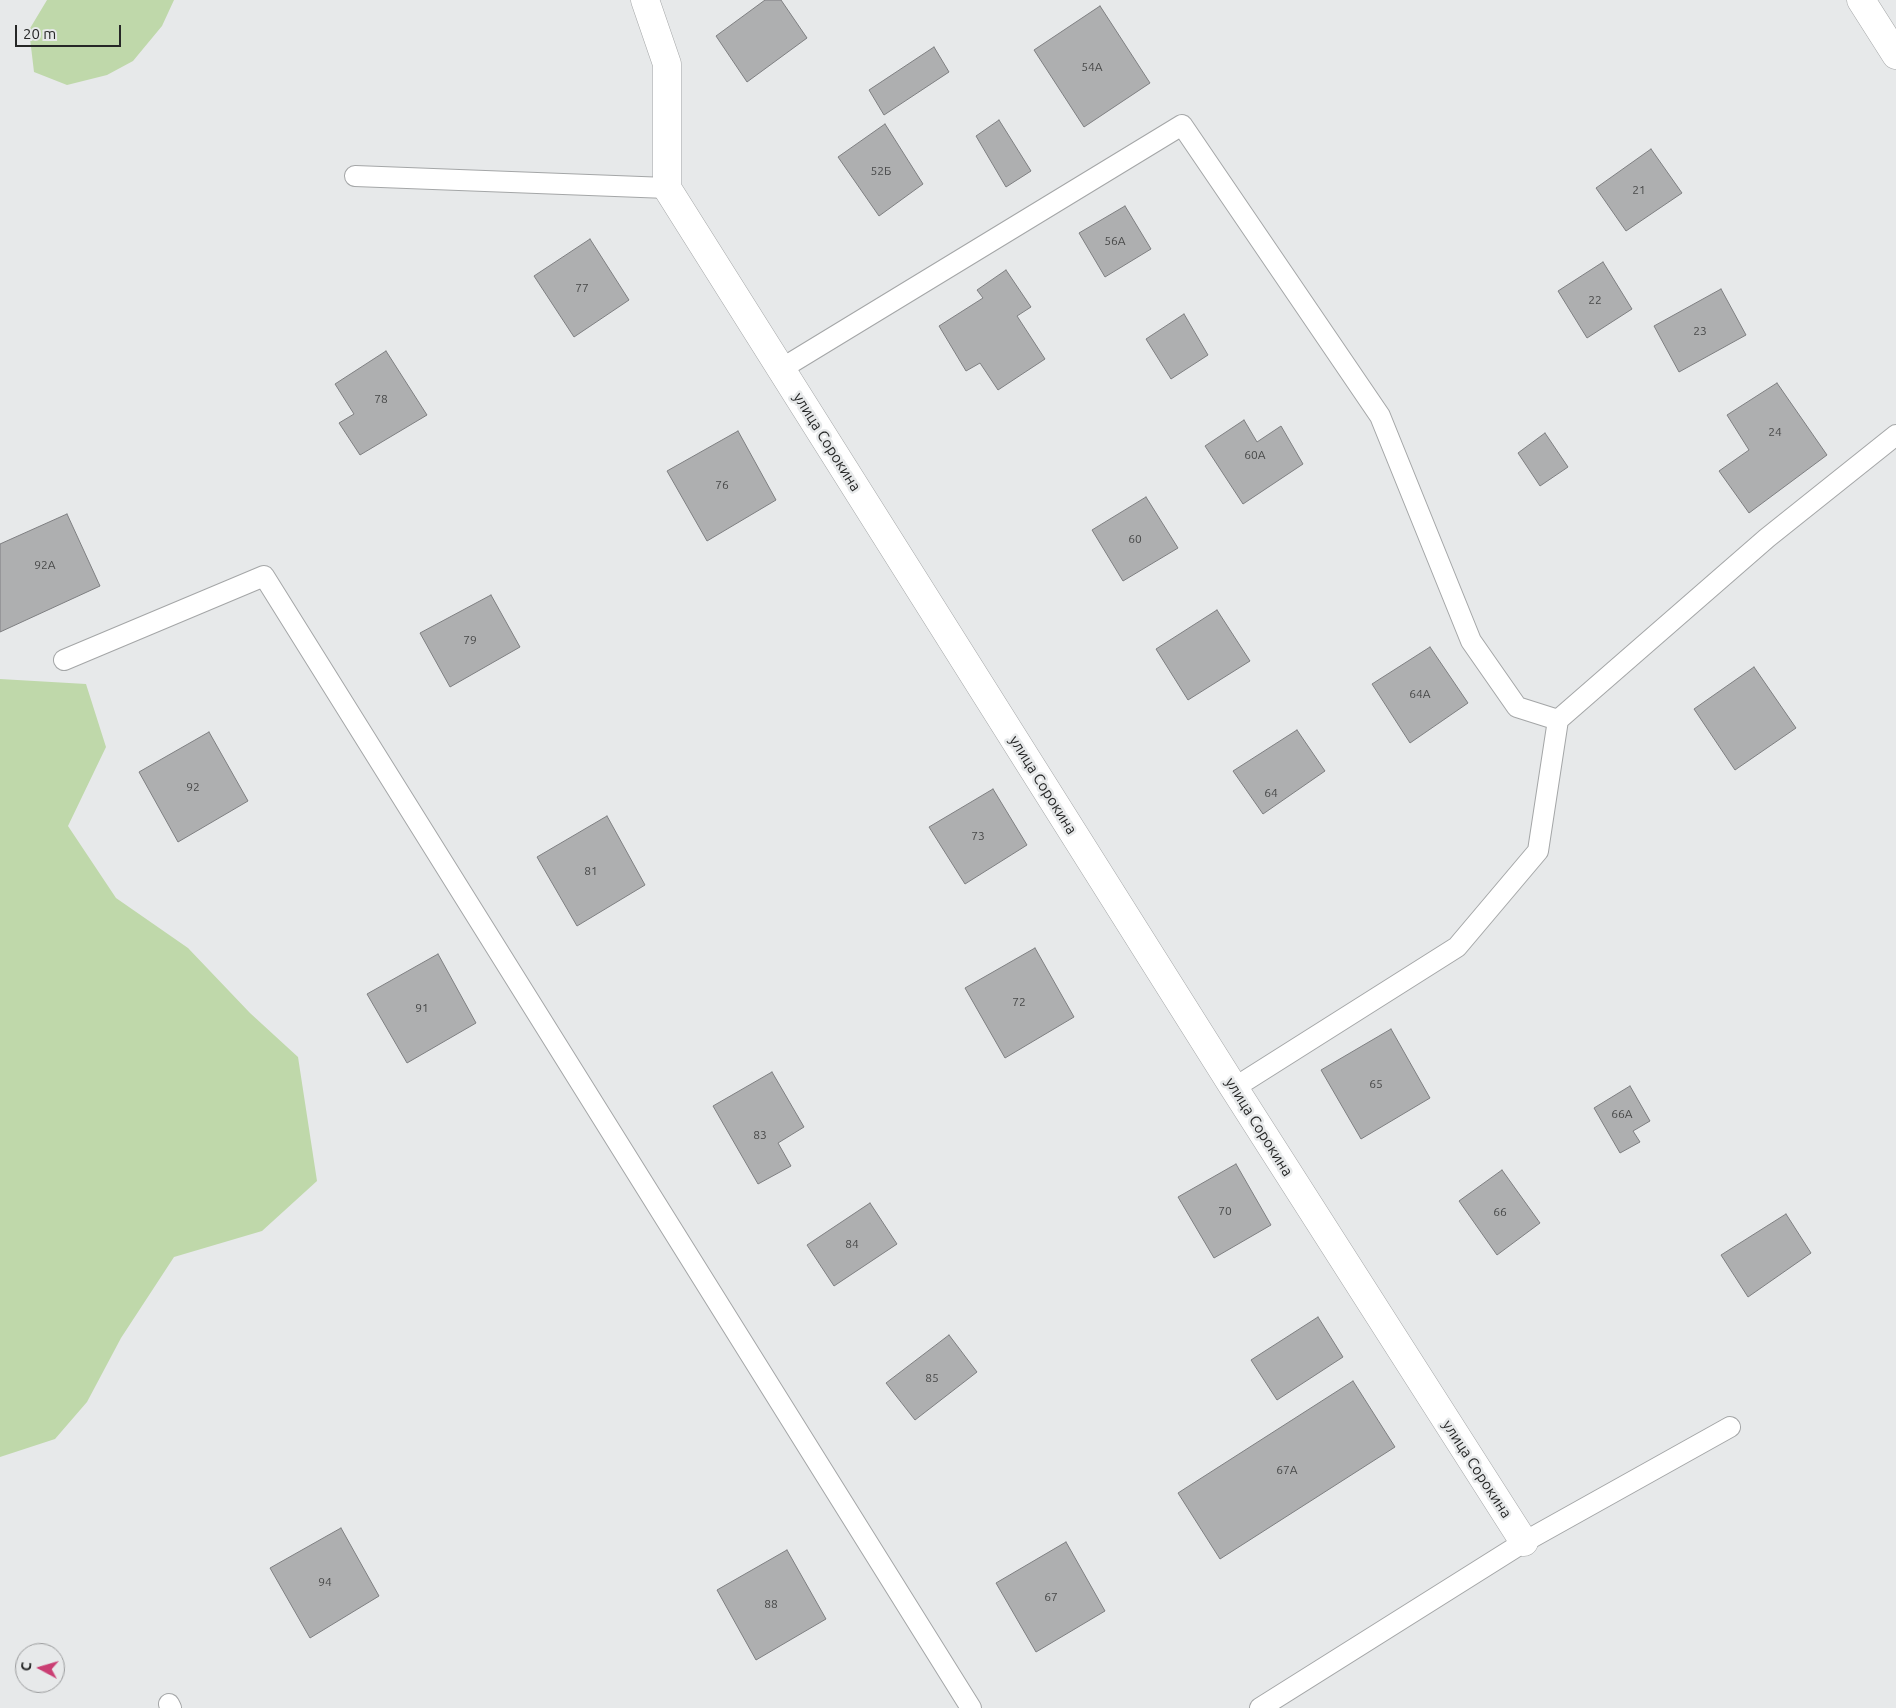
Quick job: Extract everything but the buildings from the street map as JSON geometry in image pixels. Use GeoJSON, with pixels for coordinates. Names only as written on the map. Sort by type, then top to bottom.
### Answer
{"type":"FeatureCollection","features":[{"type":"Feature","properties":{"kind":"street"},"geometry":{"type":"LineString","coordinates":[[645,0],[667,64],[667,188]]}},
{"type":"Feature","properties":{"kind":"street"},"geometry":{"type":"LineString","coordinates":[[1861,0],[1896,54]]}},
{"type":"Feature","properties":{"kind":"street","name":"улица Сорокина"},"geometry":{"type":"LineString","coordinates":[[667,188],[1234,1088],[1524,1542]]}},
{"type":"Feature","properties":{"kind":"lane"},"geometry":{"type":"LineString","coordinates":[[781,369],[1182,125],[1380,416],[1471,641],[1516,706],[1558,720]]}},
{"type":"Feature","properties":{"kind":"lane"},"geometry":{"type":"LineString","coordinates":[[355,176],[667,188]]}},
{"type":"Feature","properties":{"kind":"lane"},"geometry":{"type":"LineString","coordinates":[[1234,1088],[1458,948],[1538,851],[1558,720],[1767,538],[1896,434]]}},
{"type":"Feature","properties":{"kind":"lane"},"geometry":{"type":"LineString","coordinates":[[64,660],[264,576],[971,1708]]}},
{"type":"Feature","properties":{"kind":"lane"},"geometry":{"type":"LineString","coordinates":[[1260,1708],[1524,1542],[1730,1428]]}},
{"type":"Feature","properties":{"kind":"green space"},"geometry":{"type":"Polygon","coordinates":[[[47,0],[174,0],[162,26],[133,61],[107,75],[67,85],[34,72],[29,30],[47,0]]]}},
{"type":"Feature","properties":{"kind":"green space"},"geometry":{"type":"Polygon","coordinates":[[[0,679],[86,684],[106,747],[68,826],[116,898],[188,948],[250,1013],[298,1057],[317,1181],[262,1231],[174,1257],[121,1338],[87,1402],[55,1439],[0,1457],[0,679]]]}}]}
